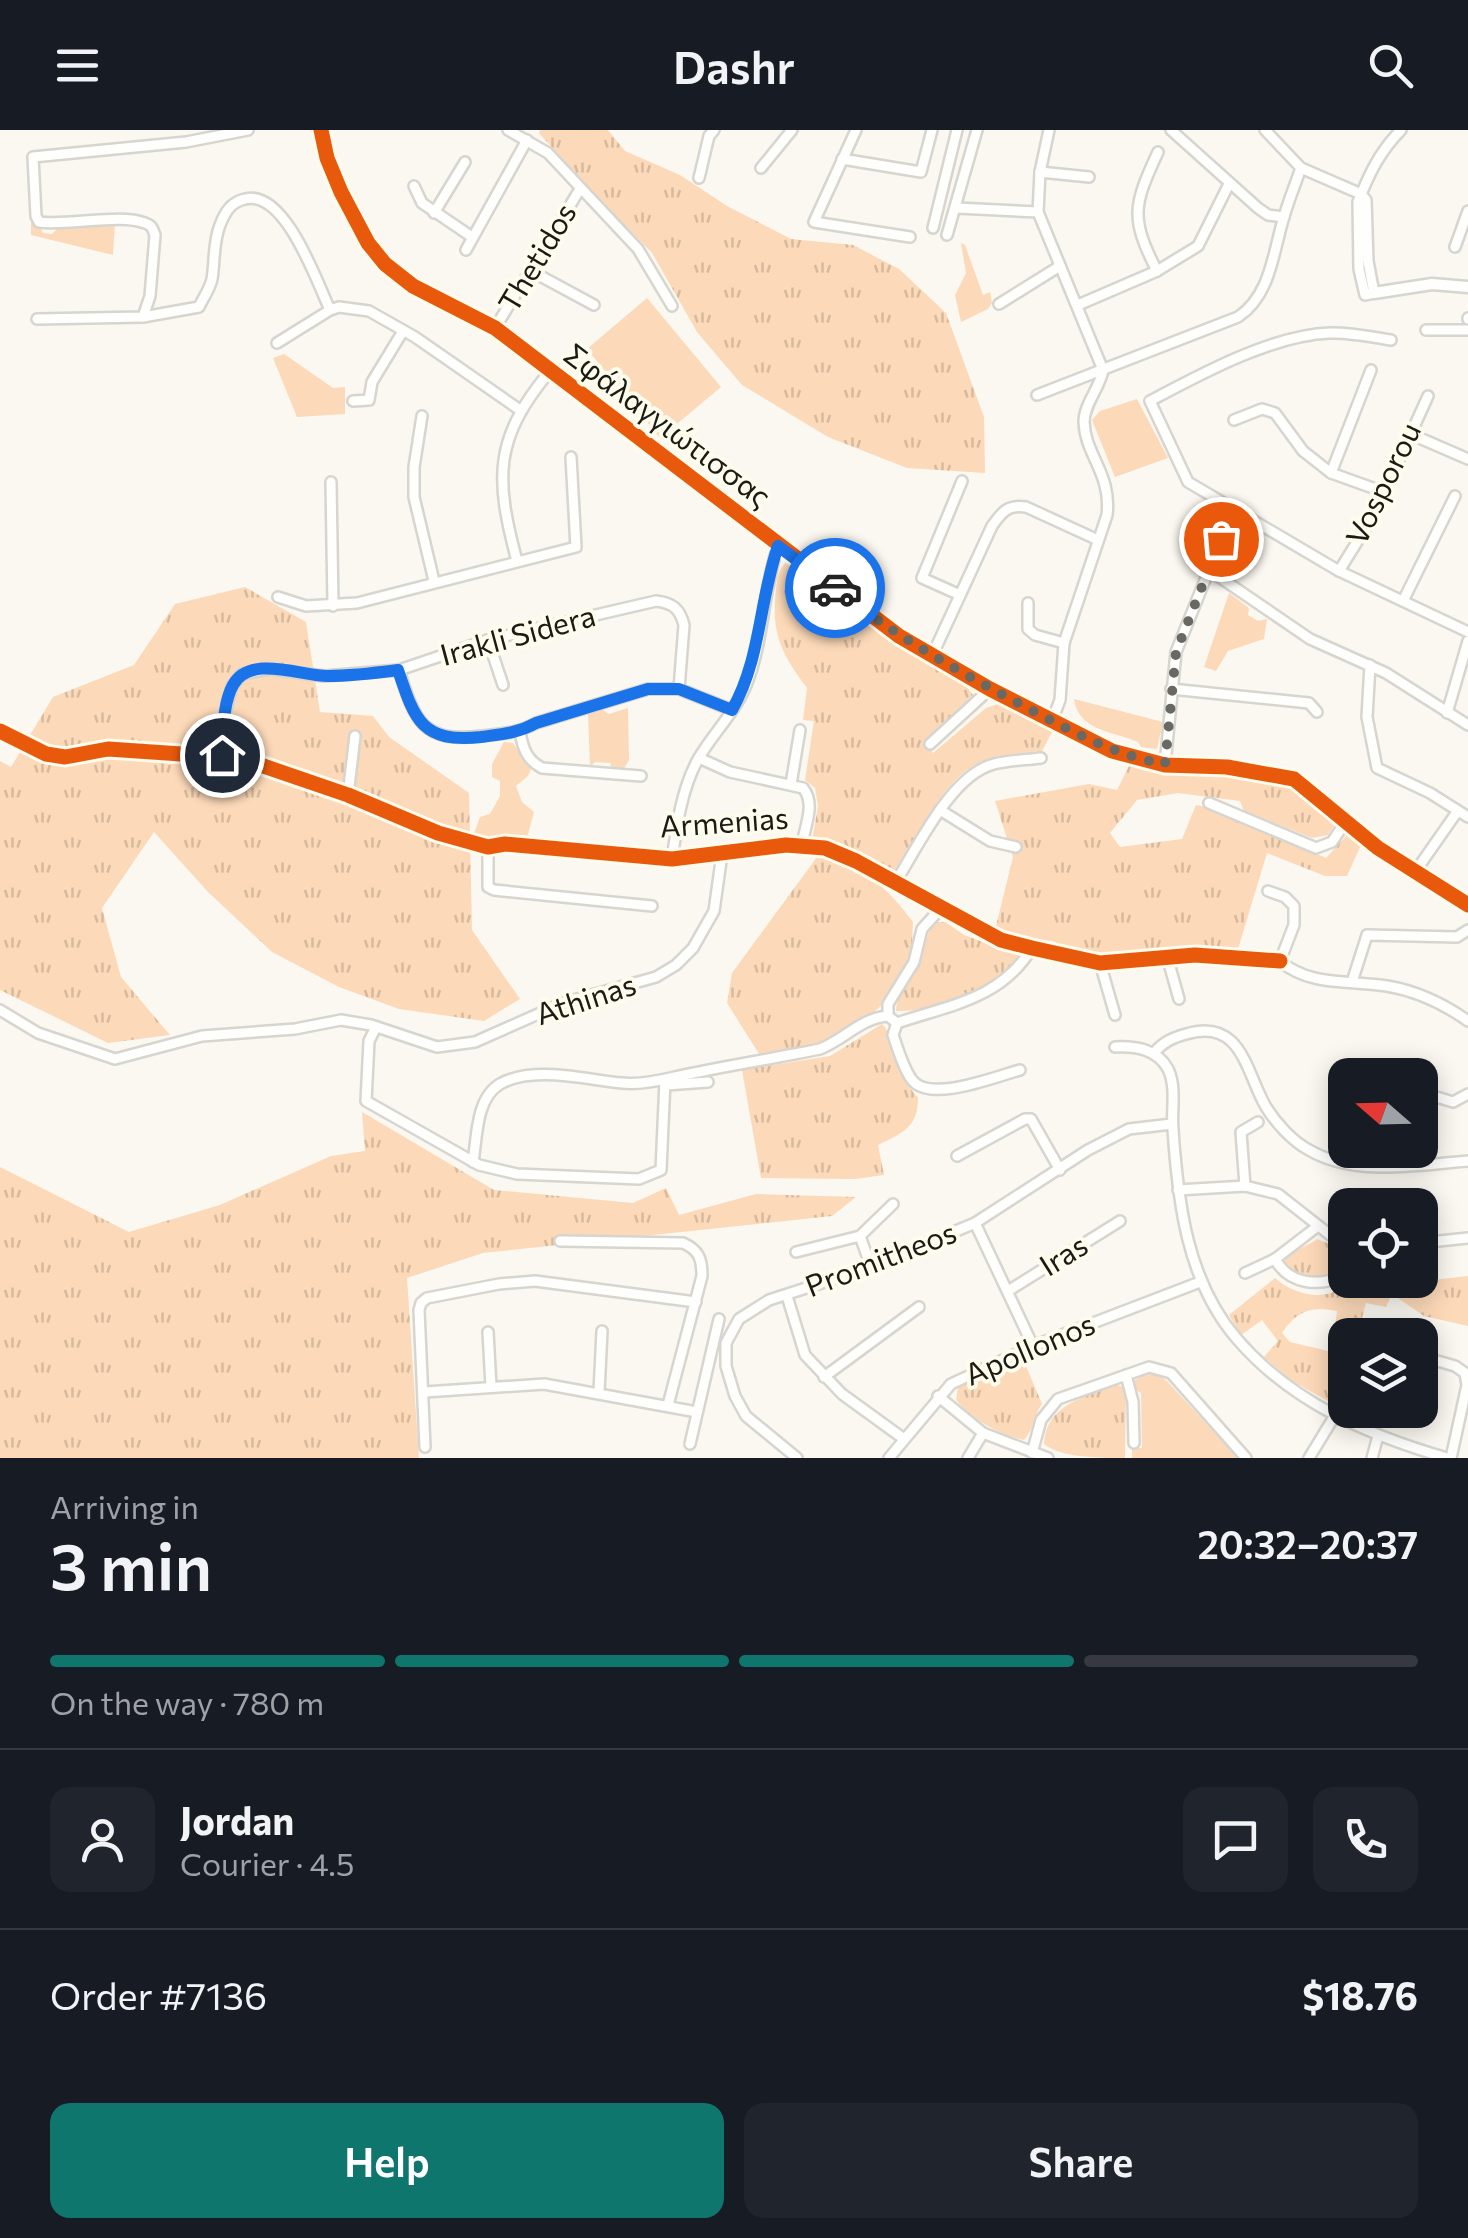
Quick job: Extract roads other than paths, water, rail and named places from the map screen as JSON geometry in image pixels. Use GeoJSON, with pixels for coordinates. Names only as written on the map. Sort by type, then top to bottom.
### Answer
{"type":"FeatureCollection","features":[{"type":"Feature","properties":{"kind":"street"},"geometry":{"type":"LineString","coordinates":[[143,317],[150,296],[155,235],[152,228],[144,222],[127,221],[41,222],[36,216],[33,157],[186,142],[247,130]]}},
{"type":"Feature","properties":{"kind":"street","name":"Σφάλαγγιώτισσας"},"geometry":{"type":"LineString","coordinates":[[321,130],[341,192],[368,243],[385,264],[414,286],[496,328],[899,636],[990,689],[1112,751],[1165,764],[1227,767],[1294,779],[1378,848],[1468,905]]}},
{"type":"Feature","properties":{"kind":"street"},"geometry":{"type":"LineString","coordinates":[[508,130],[548,153],[638,249],[672,306]]}},
{"type":"Feature","properties":{"kind":"street"},"geometry":{"type":"LineString","coordinates":[[699,178],[714,130]]}},
{"type":"Feature","properties":{"kind":"street"},"geometry":{"type":"LineString","coordinates":[[760,168],[792,130]]}},
{"type":"Feature","properties":{"kind":"street"},"geometry":{"type":"LineString","coordinates":[[856,130],[814,222],[910,237]]}},
{"type":"Feature","properties":{"kind":"street"},"geometry":{"type":"LineString","coordinates":[[842,159],[921,172],[932,130]]}},
{"type":"Feature","properties":{"kind":"street"},"geometry":{"type":"LineString","coordinates":[[933,228],[957,130]]}},
{"type":"Feature","properties":{"kind":"street"},"geometry":{"type":"LineString","coordinates":[[948,234],[978,130]]}},
{"type":"Feature","properties":{"kind":"street"},"geometry":{"type":"LineString","coordinates":[[1049,130],[1040,172],[1038,212],[1103,370],[1084,418],[1108,488],[1108,515],[1064,644],[1060,700],[1052,721]]}},
{"type":"Feature","properties":{"kind":"street"},"geometry":{"type":"LineString","coordinates":[[1171,130],[1268,215],[1284,218]]}},
{"type":"Feature","properties":{"kind":"street"},"geometry":{"type":"LineString","coordinates":[[1265,130],[1301,168],[1361,194],[1366,200],[1370,294],[1432,284],[1468,287]]}},
{"type":"Feature","properties":{"kind":"street"},"geometry":{"type":"LineString","coordinates":[[1361,194],[1377,159],[1401,130]]}},
{"type":"Feature","properties":{"kind":"street"},"geometry":{"type":"LineString","coordinates":[[466,250],[527,140]]}},
{"type":"Feature","properties":{"kind":"street"},"geometry":{"type":"LineString","coordinates":[[1157,272],[1139,236],[1136,214],[1142,185],[1158,152]]}},
{"type":"Feature","properties":{"kind":"street"},"geometry":{"type":"LineString","coordinates":[[434,213],[465,162]]}},
{"type":"Feature","properties":{"kind":"street"},"geometry":{"type":"LineString","coordinates":[[1037,395],[1250,309],[1269,278],[1301,168]]}},
{"type":"Feature","properties":{"kind":"street"},"geometry":{"type":"LineString","coordinates":[[1040,172],[1088,177]]}},
{"type":"Feature","properties":{"kind":"street"},"geometry":{"type":"LineString","coordinates":[[1078,305],[1157,272],[1198,246],[1230,184]]}},
{"type":"Feature","properties":{"kind":"street"},"geometry":{"type":"LineString","coordinates":[[414,186],[422,203],[472,237]]}},
{"type":"Feature","properties":{"kind":"street","name":"Thetidos"},"geometry":{"type":"LineString","coordinates":[[496,328],[580,189]]}},
{"type":"Feature","properties":{"kind":"street"},"geometry":{"type":"LineString","coordinates":[[37,319],[143,317],[198,307],[212,283],[220,223],[229,206],[248,197],[269,202],[281,216],[298,241],[330,310]]}},
{"type":"Feature","properties":{"kind":"street"},"geometry":{"type":"LineString","coordinates":[[957,208],[1038,212]]}},
{"type":"Feature","properties":{"kind":"street"},"geometry":{"type":"LineString","coordinates":[[1455,247],[1468,210]]}},
{"type":"Feature","properties":{"kind":"street"},"geometry":{"type":"LineString","coordinates":[[999,304],[1060,266]]}},
{"type":"Feature","properties":{"kind":"street"},"geometry":{"type":"LineString","coordinates":[[531,270],[594,305]]}},
{"type":"Feature","properties":{"kind":"street"},"geometry":{"type":"LineString","coordinates":[[278,343],[338,307],[370,311],[520,410]]}},
{"type":"Feature","properties":{"kind":"street"},"geometry":{"type":"LineString","coordinates":[[1426,330],[1468,330]]}},
{"type":"Feature","properties":{"kind":"street"},"geometry":{"type":"LineString","coordinates":[[353,400],[370,400],[372,382],[403,331]]}},
{"type":"Feature","properties":{"kind":"street"},"geometry":{"type":"LineString","coordinates":[[1391,340],[1334,332],[1307,335],[1253,350],[1150,401],[1188,482],[1339,571],[1468,632]]}},
{"type":"Feature","properties":{"kind":"street"},"geometry":{"type":"LineString","coordinates":[[1331,473],[1371,370]]}},
{"type":"Feature","properties":{"kind":"street"},"geometry":{"type":"LineString","coordinates":[[517,562],[500,480],[509,437],[520,410],[550,371]]}},
{"type":"Feature","properties":{"kind":"street","name":"Vosporou"},"geometry":{"type":"LineString","coordinates":[[1339,571],[1360,542],[1428,396]]}},
{"type":"Feature","properties":{"kind":"street"},"geometry":{"type":"LineString","coordinates":[[1234,420],[1262,409],[1276,413],[1303,451],[1331,473],[1384,492]]}},
{"type":"Feature","properties":{"kind":"street"},"geometry":{"type":"LineString","coordinates":[[422,416],[414,497],[434,581]]}},
{"type":"Feature","properties":{"kind":"street"},"geometry":{"type":"LineString","coordinates":[[1408,433],[1468,460]]}},
{"type":"Feature","properties":{"kind":"street"},"geometry":{"type":"LineString","coordinates":[[278,597],[306,606],[333,606],[394,595],[434,581],[576,548],[571,457]]}},
{"type":"Feature","properties":{"kind":"street"},"geometry":{"type":"LineString","coordinates":[[960,595],[922,578],[962,480]]}},
{"type":"Feature","properties":{"kind":"street"},"geometry":{"type":"LineString","coordinates":[[332,482],[333,606]]}},
{"type":"Feature","properties":{"kind":"street"},"geometry":{"type":"LineString","coordinates":[[1403,600],[1455,496]]}},
{"type":"Feature","properties":{"kind":"street"},"geometry":{"type":"LineString","coordinates":[[932,656],[992,526],[1004,510],[1015,505],[1026,507],[1098,540]]}},
{"type":"Feature","properties":{"kind":"street"},"geometry":{"type":"LineString","coordinates":[[1165,764],[1176,652],[1234,508]]}},
{"type":"Feature","properties":{"kind":"street"},"geometry":{"type":"LineString","coordinates":[[672,859],[680,808],[698,758],[747,684],[769,572],[778,546]]}},
{"type":"Feature","properties":{"kind":"street"},"geometry":{"type":"LineString","coordinates":[[1209,570],[1310,639],[1370,665],[1468,724]]}},
{"type":"Feature","properties":{"kind":"street","name":"Irakli Sidera"},"geometry":{"type":"LineString","coordinates":[[222,755],[225,712],[232,686],[242,674],[269,668],[324,676],[398,670],[488,640],[656,601],[676,607],[684,625],[679,689]]}},
{"type":"Feature","properties":{"kind":"street"},"geometry":{"type":"LineString","coordinates":[[1028,603],[1028,629],[1034,635],[1064,644]]}},
{"type":"Feature","properties":{"kind":"street"},"geometry":{"type":"LineString","coordinates":[[488,640],[503,685]]}},
{"type":"Feature","properties":{"kind":"street"},"geometry":{"type":"LineString","coordinates":[[1447,713],[1468,641]]}},
{"type":"Feature","properties":{"kind":"street"},"geometry":{"type":"LineString","coordinates":[[1370,665],[1367,718],[1377,768],[1430,793],[1468,817]]}},
{"type":"Feature","properties":{"kind":"street"},"geometry":{"type":"LineString","coordinates":[[398,670],[419,721],[449,739],[520,732],[536,723],[648,689],[679,689],[732,710]]}},
{"type":"Feature","properties":{"kind":"street"},"geometry":{"type":"LineString","coordinates":[[930,744],[990,689]]}},
{"type":"Feature","properties":{"kind":"street"},"geometry":{"type":"LineString","coordinates":[[1171,689],[1309,702],[1317,712]]}},
{"type":"Feature","properties":{"kind":"street"},"geometry":{"type":"LineString","coordinates":[[791,784],[800,730]]}},
{"type":"Feature","properties":{"kind":"street","name":"Armenias"},"geometry":{"type":"LineString","coordinates":[[0,731],[46,754],[65,757],[108,749],[222,755],[348,795],[438,834],[488,847],[505,844],[672,859],[802,844],[825,848],[1001,940],[1100,962],[1168,960],[1195,955],[1280,961],[1302,976],[1413,993],[1440,1003],[1468,1021]]}},
{"type":"Feature","properties":{"kind":"street"},"geometry":{"type":"LineString","coordinates":[[520,732],[522,748],[531,762],[542,768],[641,776]]}},
{"type":"Feature","properties":{"kind":"street"},"geometry":{"type":"LineString","coordinates":[[348,795],[355,736]]}},
{"type":"Feature","properties":{"kind":"street"},"geometry":{"type":"LineString","coordinates":[[698,758],[730,772],[803,788],[811,806],[802,844]]}},
{"type":"Feature","properties":{"kind":"street"},"geometry":{"type":"LineString","coordinates":[[895,882],[940,810],[965,780],[991,764],[1041,758]]}},
{"type":"Feature","properties":{"kind":"street"},"geometry":{"type":"LineString","coordinates":[[1209,803],[1316,848],[1332,842],[1346,821]]}},
{"type":"Feature","properties":{"kind":"street"},"geometry":{"type":"LineString","coordinates":[[940,810],[990,841],[1016,848]]}},
{"type":"Feature","properties":{"kind":"street"},"geometry":{"type":"LineString","coordinates":[[1415,872],[1457,812]]}},
{"type":"Feature","properties":{"kind":"street"},"geometry":{"type":"LineString","coordinates":[[488,847],[487,880],[494,890],[652,906]]}},
{"type":"Feature","properties":{"kind":"street","name":"Athinas"},"geometry":{"type":"LineString","coordinates":[[0,1010],[26,1028],[115,1059],[202,1036],[295,1029],[341,1020],[437,1047],[474,1042],[564,1003],[656,977],[685,957],[707,927],[718,893],[722,854]]}},
{"type":"Feature","properties":{"kind":"street"},"geometry":{"type":"LineString","coordinates":[[1268,890],[1285,896],[1294,906],[1294,925],[1280,961]]}},
{"type":"Feature","properties":{"kind":"street"},"geometry":{"type":"LineString","coordinates":[[941,908],[922,930],[914,962],[888,1004],[892,1035],[909,1077],[920,1089],[935,1092],[1020,1070]]}},
{"type":"Feature","properties":{"kind":"street"},"geometry":{"type":"LineString","coordinates":[[1352,982],[1365,938],[1373,932],[1457,937],[1468,930]]}},
{"type":"Feature","properties":{"kind":"street"},"geometry":{"type":"LineString","coordinates":[[665,1082],[820,1049],[874,1017],[892,1019],[985,994],[1020,968],[1032,948]]}},
{"type":"Feature","properties":{"kind":"street"},"geometry":{"type":"LineString","coordinates":[[1168,960],[1179,999]]}},
{"type":"Feature","properties":{"kind":"street"},"geometry":{"type":"LineString","coordinates":[[1100,962],[1115,1015]]}},
{"type":"Feature","properties":{"kind":"street"},"geometry":{"type":"LineString","coordinates":[[376,1027],[370,1041],[366,1101],[473,1162],[518,1174],[639,1179],[661,1170],[665,1082]]}},
{"type":"Feature","properties":{"kind":"street"},"geometry":{"type":"LineString","coordinates":[[1154,1053],[1162,1043],[1184,1034],[1202,1030],[1219,1034],[1234,1044],[1248,1062],[1265,1106],[1284,1130],[1307,1150],[1328,1158]]}},
{"type":"Feature","properties":{"kind":"street"},"geometry":{"type":"LineString","coordinates":[[1115,1047],[1134,1046],[1154,1053],[1169,1072],[1174,1091],[1172,1124],[1178,1190],[1200,1282],[1236,1338],[1271,1373],[1328,1413]]}},
{"type":"Feature","properties":{"kind":"street"},"geometry":{"type":"LineString","coordinates":[[473,1162],[488,1093],[503,1082],[540,1076],[574,1076],[626,1084],[708,1082]]}},
{"type":"Feature","properties":{"kind":"street"},"geometry":{"type":"LineString","coordinates":[[1438,1097],[1453,1102],[1468,1094]]}},
{"type":"Feature","properties":{"kind":"street"},"geometry":{"type":"LineString","coordinates":[[956,1156],[1032,1119],[1060,1170]]}},
{"type":"Feature","properties":{"kind":"street"},"geometry":{"type":"LineString","coordinates":[[1245,1186],[1241,1132],[1258,1122]]}},
{"type":"Feature","properties":{"kind":"street","name":"Promitheos"},"geometry":{"type":"LineString","coordinates":[[726,1343],[740,1319],[754,1308],[871,1267],[975,1223],[1088,1150],[1130,1129],[1172,1124]]}},
{"type":"Feature","properties":{"kind":"street"},"geometry":{"type":"LineString","coordinates":[[1438,1164],[1468,1162]]}},
{"type":"Feature","properties":{"kind":"street"},"geometry":{"type":"LineString","coordinates":[[1178,1190],[1245,1186],[1278,1194],[1328,1232]]}},
{"type":"Feature","properties":{"kind":"street"},"geometry":{"type":"LineString","coordinates":[[796,1252],[860,1236],[893,1204]]}},
{"type":"Feature","properties":{"kind":"street","name":"Iras"},"geometry":{"type":"LineString","coordinates":[[1008,1291],[1120,1221]]}},
{"type":"Feature","properties":{"kind":"street"},"geometry":{"type":"LineString","coordinates":[[975,1223],[1033,1346]]}},
{"type":"Feature","properties":{"kind":"street"},"geometry":{"type":"LineString","coordinates":[[1245,1272],[1276,1259],[1318,1226]]}},
{"type":"Feature","properties":{"kind":"street"},"geometry":{"type":"LineString","coordinates":[[860,1236],[871,1267]]}},
{"type":"Feature","properties":{"kind":"street"},"geometry":{"type":"LineString","coordinates":[[1438,1241],[1468,1238]]}},
{"type":"Feature","properties":{"kind":"street"},"geometry":{"type":"LineString","coordinates":[[560,1241],[684,1243],[694,1248],[702,1260],[696,1302],[668,1405]]}},
{"type":"Feature","properties":{"kind":"street"},"geometry":{"type":"LineString","coordinates":[[1276,1259],[1289,1276],[1305,1282],[1328,1280]]}},
{"type":"Feature","properties":{"kind":"street"},"geometry":{"type":"LineString","coordinates":[[425,1447],[419,1310],[421,1302],[428,1298],[534,1281],[696,1302]]}},
{"type":"Feature","properties":{"kind":"street","name":"Apollonos"},"geometry":{"type":"LineString","coordinates":[[889,1458],[951,1384],[1033,1346],[1200,1282]]}},
{"type":"Feature","properties":{"kind":"street"},"geometry":{"type":"LineString","coordinates":[[787,1296],[805,1354],[824,1377],[904,1440]]}},
{"type":"Feature","properties":{"kind":"street"},"geometry":{"type":"LineString","coordinates":[[824,1377],[919,1307]]}},
{"type":"Feature","properties":{"kind":"street"},"geometry":{"type":"LineString","coordinates":[[690,1444],[719,1318]]}},
{"type":"Feature","properties":{"kind":"street"},"geometry":{"type":"LineString","coordinates":[[599,1392],[602,1331]]}},
{"type":"Feature","properties":{"kind":"street"},"geometry":{"type":"LineString","coordinates":[[488,1332],[491,1386]]}},
{"type":"Feature","properties":{"kind":"street"},"geometry":{"type":"LineString","coordinates":[[714,1339],[726,1343],[726,1366],[746,1416],[798,1458]]}},
{"type":"Feature","properties":{"kind":"street"},"geometry":{"type":"LineString","coordinates":[[1359,1428],[1449,1458],[1468,1384],[1465,1373],[1438,1361]]}},
{"type":"Feature","properties":{"kind":"street"},"geometry":{"type":"LineString","coordinates":[[1032,1453],[1042,1420],[1058,1399],[1150,1367],[1171,1373],[1246,1458]]}},
{"type":"Feature","properties":{"kind":"street"},"geometry":{"type":"LineString","coordinates":[[1126,1375],[1133,1402],[1134,1443]]}},
{"type":"Feature","properties":{"kind":"street"},"geometry":{"type":"LineString","coordinates":[[425,1392],[544,1384],[696,1412]]}},
{"type":"Feature","properties":{"kind":"street"},"geometry":{"type":"LineString","coordinates":[[938,1396],[983,1433],[1048,1458]]}},
{"type":"Feature","properties":{"kind":"street"},"geometry":{"type":"LineString","coordinates":[[1308,1458],[1328,1426]]}},
{"type":"Feature","properties":{"kind":"street"},"geometry":{"type":"LineString","coordinates":[[968,1458],[983,1433]]}},
{"type":"Feature","properties":{"kind":"street"},"geometry":{"type":"LineString","coordinates":[[1372,1458],[1378,1436]]}}]}
